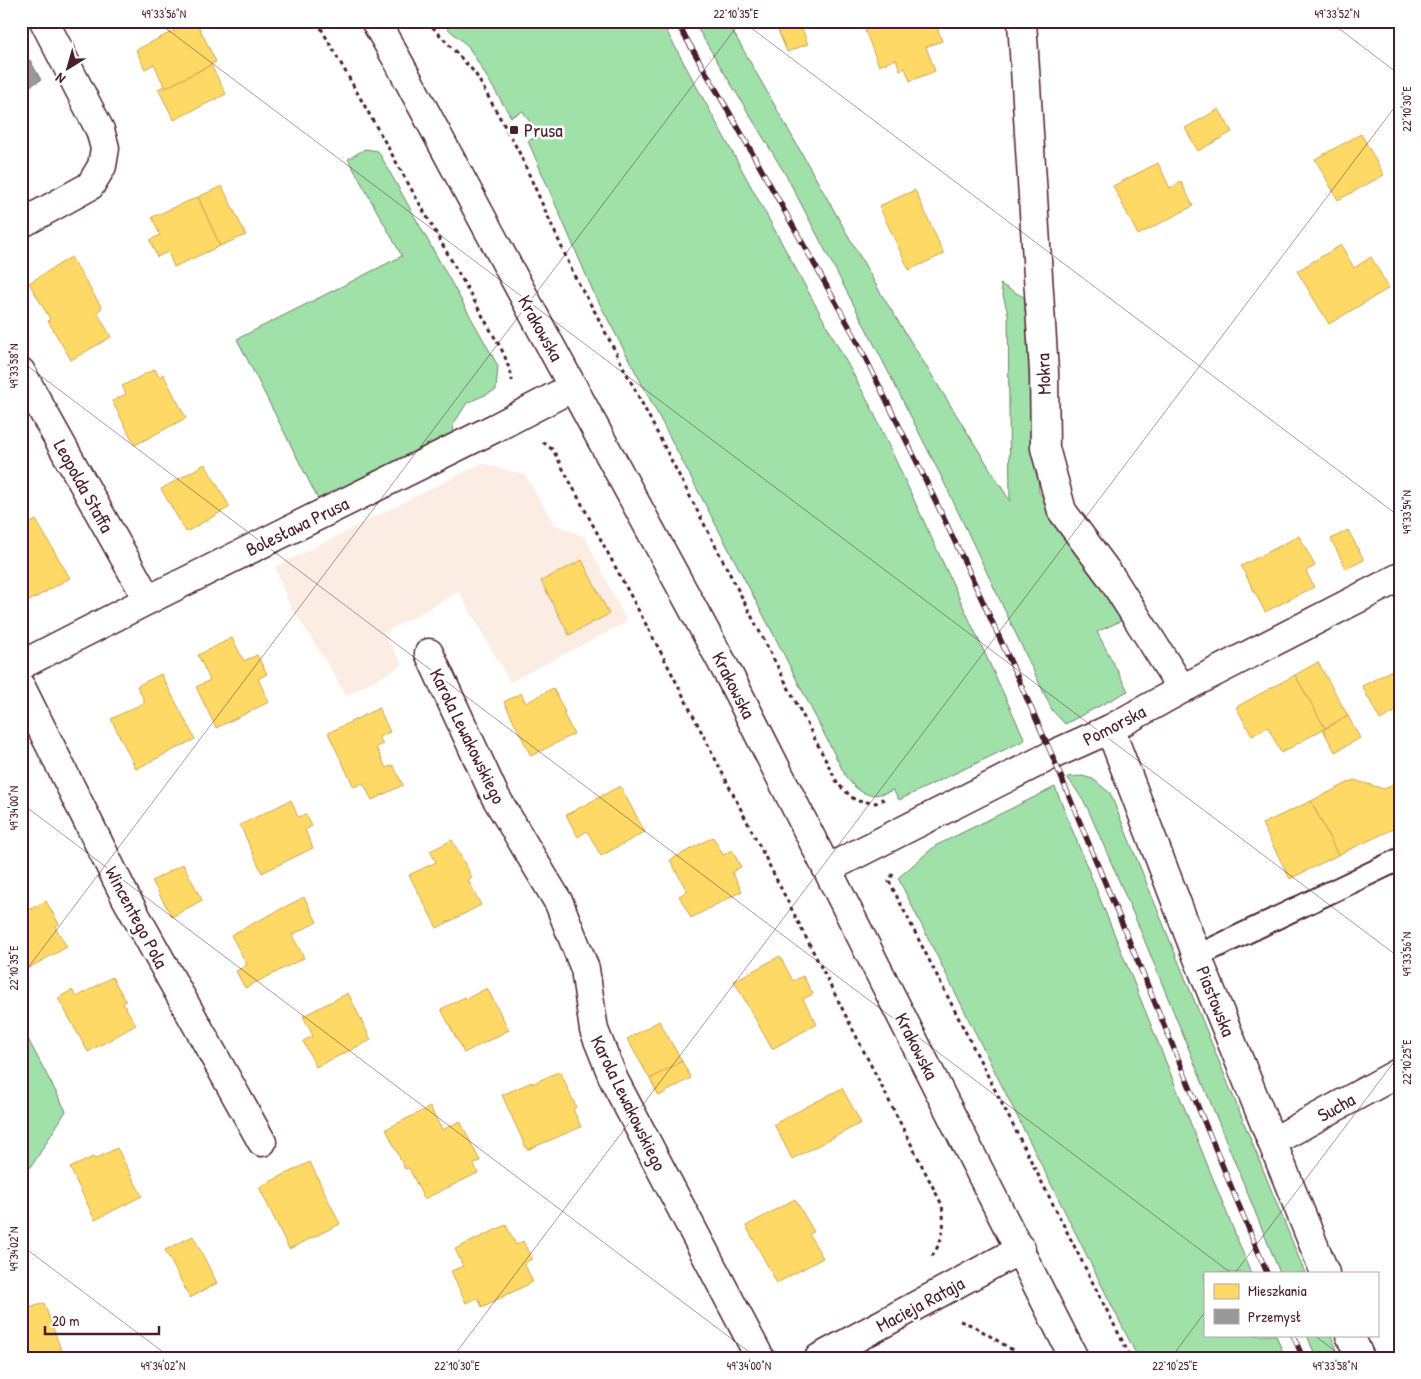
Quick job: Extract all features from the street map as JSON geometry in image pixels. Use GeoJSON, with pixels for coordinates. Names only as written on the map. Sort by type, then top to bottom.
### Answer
{"type":"FeatureCollection","features":[{"type":"Feature","properties":{"kind":"street"},"geometry":{"type":"LineString","coordinates":[[21,224],[90,186],[102,166],[105,148],[100,130],[44,21]]}},
{"type":"Feature","properties":{"kind":"street","name":"Krakowska"},"geometry":{"type":"LineString","coordinates":[[375,21],[731,679],[1074,1358]]}},
{"type":"Feature","properties":{"kind":"street","name":"Mokra"},"geometry":{"type":"LineString","coordinates":[[1022,21],[1044,372],[1045,448],[1062,511],[1111,577],[1182,689]]}},
{"type":"Feature","properties":{"kind":"street","name":"Leopolda Staffa"},"geometry":{"type":"LineString","coordinates":[[21,372],[148,600]]}},
{"type":"Feature","properties":{"kind":"street","name":"Bolesława Prusa"},"geometry":{"type":"LineString","coordinates":[[21,665],[495,428],[573,386]]}},
{"type":"Feature","properties":{"kind":"street","name":"Pomorska"},"geometry":{"type":"LineString","coordinates":[[827,869],[1110,728],[1400,577]]}},
{"type":"Feature","properties":{"kind":"street","name":"Karola Lewakowskiego"},"geometry":{"type":"LineString","coordinates":[[429,653],[495,796],[559,903],[585,969],[594,1030],[614,1080],[760,1358]]}},
{"type":"Feature","properties":{"kind":"street","name":"Wincentego Pola"},"geometry":{"type":"LineString","coordinates":[[21,687],[126,898],[262,1142]]}},
{"type":"Feature","properties":{"kind":"street","name":"Piastowska"},"geometry":{"type":"LineString","coordinates":[[1110,728],[1197,956],[1325,1272]]}},
{"type":"Feature","properties":{"kind":"street","name":"Sucha"},"geometry":{"type":"LineString","coordinates":[[1272,1142],[1400,1072]]}},
{"type":"Feature","properties":{"kind":"street","name":"Macieja Rataja"},"geometry":{"type":"LineString","coordinates":[[819,1358],[1021,1250]]}},
{"type":"Feature","properties":{"kind":"street"},"geometry":{"type":"LineString","coordinates":[[1350,1336],[1360,1358]]}},
{"type":"Feature","properties":{"kind":"lane"},"geometry":{"type":"LineString","coordinates":[[1197,956],[1400,859]]}},
{"type":"Feature","properties":{"kind":"path"},"geometry":{"type":"LineString","coordinates":[[317,21],[504,354],[512,377],[512,383]]}},
{"type":"Feature","properties":{"kind":"path"},"geometry":{"type":"LineString","coordinates":[[426,21],[474,73],[518,150],[576,279],[838,784],[856,801],[876,803],[882,799]]}},
{"type":"Feature","properties":{"kind":"path"},"geometry":{"type":"LineString","coordinates":[[539,441],[546,443],[553,450],[666,662],[942,1205],[945,1224],[940,1245],[931,1259]]}},
{"type":"Feature","properties":{"kind":"path"},"geometry":{"type":"LineString","coordinates":[[896,866],[889,881],[1130,1358]]}},
{"type":"Feature","properties":{"kind":"path"},"geometry":{"type":"LineString","coordinates":[[956,1320],[974,1326],[1014,1351],[1016,1358]]}},
{"type":"Feature","properties":{"kind":"shaded area"},"geometry":{"type":"Polygon","coordinates":[[[482,463],[525,475],[554,524],[585,537],[627,622],[510,682],[459,592],[384,633],[403,665],[346,696],[288,602],[275,567],[482,463]]]}},
{"type":"Feature","properties":{"kind":"green space"},"geometry":{"type":"Polygon","coordinates":[[[439,21],[661,21],[871,407],[1025,740],[899,800],[893,790],[872,795],[862,792],[846,777],[778,643],[593,291],[528,141],[538,136],[523,111],[511,117],[468,46],[439,21]]]}},
{"type":"Feature","properties":{"kind":"green space"},"geometry":{"type":"Polygon","coordinates":[[[693,21],[727,21],[880,292],[1010,501],[1008,314],[1000,284],[1029,300],[1039,492],[1127,618],[1097,632],[1128,691],[1065,724],[1052,710],[942,478],[872,340],[787,177],[693,21]]]}},
{"type":"Feature","properties":{"kind":"green space"},"geometry":{"type":"Polygon","coordinates":[[[365,149],[378,151],[498,366],[496,390],[467,403],[453,425],[454,434],[319,501],[237,339],[402,256],[348,159],[365,149]]]}},
{"type":"Feature","properties":{"kind":"green space"},"geometry":{"type":"Polygon","coordinates":[[[1082,776],[1093,779],[1110,793],[1305,1272],[1280,1272],[1139,927],[1087,807],[1067,777],[1082,776]]]}},
{"type":"Feature","properties":{"kind":"green space"},"geometry":{"type":"Polygon","coordinates":[[[1055,787],[1251,1272],[1204,1272],[1204,1336],[1276,1336],[1285,1358],[1138,1358],[898,878],[935,846],[1055,787]]]}},
{"type":"Feature","properties":{"kind":"green space"},"geometry":{"type":"Polygon","coordinates":[[[21,1026],[66,1111],[31,1167],[21,1172],[21,1026]]]}},
{"type":"Feature","properties":{"kind":"green space"},"geometry":{"type":"Polygon","coordinates":[[[1307,1336],[1331,1336],[1340,1358],[1316,1358],[1307,1336]]]}},
{"type":"Feature","properties":{"kind":"building: Mieszkania"},"geometry":{"type":"Polygon","coordinates":[[[196,21],[216,62],[165,88],[154,64],[145,69],[136,50],[196,21]]]}},
{"type":"Feature","properties":{"kind":"building: Mieszkania"},"geometry":{"type":"Polygon","coordinates":[[[774,21],[799,21],[808,44],[787,52],[774,21]]]}},
{"type":"Feature","properties":{"kind":"building: Mieszkania"},"geometry":{"type":"Polygon","coordinates":[[[878,21],[935,21],[942,41],[926,47],[935,71],[910,81],[905,68],[900,70],[896,59],[879,66],[864,28],[878,21]]]}},
{"type":"Feature","properties":{"kind":"building: Mieszkania"},"geometry":{"type":"Polygon","coordinates":[[[211,65],[226,94],[174,120],[158,89],[164,86],[165,88],[211,65]]]}},
{"type":"Feature","properties":{"kind":"building: Mieszkania"},"geometry":{"type":"Polygon","coordinates":[[[1219,109],[1232,132],[1198,151],[1185,128],[1219,109]]]}},
{"type":"Feature","properties":{"kind":"building: Mieszkania"},"geometry":{"type":"Polygon","coordinates":[[[1361,134],[1384,175],[1338,200],[1315,159],[1361,134]]]}},
{"type":"Feature","properties":{"kind":"building: Mieszkania"},"geometry":{"type":"Polygon","coordinates":[[[1158,163],[1170,188],[1181,182],[1193,206],[1138,235],[1113,186],[1158,163]]]}},
{"type":"Feature","properties":{"kind":"building: Mieszkania"},"geometry":{"type":"Polygon","coordinates":[[[222,186],[246,235],[220,246],[198,197],[222,186]]]}},
{"type":"Feature","properties":{"kind":"building: Mieszkania"},"geometry":{"type":"Polygon","coordinates":[[[915,190],[944,254],[909,270],[879,206],[915,190]]]}},
{"type":"Feature","properties":{"kind":"building: Mieszkania"},"geometry":{"type":"Polygon","coordinates":[[[198,197],[220,246],[174,267],[168,252],[157,257],[150,240],[160,235],[152,217],[198,197]]]}},
{"type":"Feature","properties":{"kind":"building: Mieszkania"},"geometry":{"type":"Polygon","coordinates":[[[1341,245],[1354,268],[1371,257],[1389,288],[1329,324],[1297,271],[1341,245]]]}},
{"type":"Feature","properties":{"kind":"building: Mieszkania"},"geometry":{"type":"Polygon","coordinates":[[[71,257],[102,308],[97,312],[111,337],[71,360],[48,321],[50,319],[29,283],[71,257]]]}},
{"type":"Feature","properties":{"kind":"building: Mieszkania"},"geometry":{"type":"Polygon","coordinates":[[[155,369],[159,377],[163,374],[186,418],[135,445],[112,401],[126,394],[122,386],[155,369]]]}},
{"type":"Feature","properties":{"kind":"building: Mieszkania"},"geometry":{"type":"Polygon","coordinates":[[[205,464],[230,507],[186,532],[161,489],[205,464]]]}},
{"type":"Feature","properties":{"kind":"building: Mieszkania"},"geometry":{"type":"Polygon","coordinates":[[[36,520],[70,578],[24,604],[21,598],[21,528],[36,520]]]}},
{"type":"Feature","properties":{"kind":"building: Mieszkania"},"geometry":{"type":"Polygon","coordinates":[[[1348,530],[1364,560],[1346,569],[1331,539],[1348,530]]]}},
{"type":"Feature","properties":{"kind":"building: Mieszkania"},"geometry":{"type":"Polygon","coordinates":[[[1299,536],[1315,566],[1306,571],[1314,587],[1265,612],[1241,566],[1299,536]]]}},
{"type":"Feature","properties":{"kind":"building: Mieszkania"},"geometry":{"type":"Polygon","coordinates":[[[582,560],[609,614],[569,635],[541,581],[582,560]]]}},
{"type":"Feature","properties":{"kind":"building: Mieszkania"},"geometry":{"type":"Polygon","coordinates":[[[232,638],[244,661],[257,655],[267,674],[258,679],[269,702],[216,728],[196,687],[210,680],[198,655],[232,638]]]}},
{"type":"Feature","properties":{"kind":"building: Mieszkania"},"geometry":{"type":"Polygon","coordinates":[[[1318,662],[1348,716],[1325,728],[1295,675],[1318,662]]]}},
{"type":"Feature","properties":{"kind":"building: Mieszkania"},"geometry":{"type":"Polygon","coordinates":[[[1400,666],[1400,709],[1380,720],[1362,686],[1400,666]]]}},
{"type":"Feature","properties":{"kind":"building: Mieszkania"},"geometry":{"type":"Polygon","coordinates":[[[161,674],[195,739],[136,769],[111,719],[145,702],[137,686],[161,674]]]}},
{"type":"Feature","properties":{"kind":"building: Mieszkania"},"geometry":{"type":"Polygon","coordinates":[[[1295,675],[1325,728],[1281,753],[1268,727],[1252,736],[1236,707],[1295,675]]]}},
{"type":"Feature","properties":{"kind":"building: Mieszkania"},"geometry":{"type":"Polygon","coordinates":[[[553,688],[574,734],[531,756],[504,702],[521,693],[526,703],[553,688]]]}},
{"type":"Feature","properties":{"kind":"building: Mieszkania"},"geometry":{"type":"Polygon","coordinates":[[[379,708],[390,732],[379,737],[383,744],[376,747],[386,768],[393,765],[403,785],[372,800],[363,783],[354,787],[328,733],[379,708]]]}},
{"type":"Feature","properties":{"kind":"building: Mieszkania"},"geometry":{"type":"Polygon","coordinates":[[[1348,716],[1360,738],[1335,752],[1323,730],[1348,716]]]}},
{"type":"Feature","properties":{"kind":"building: Mieszkania"},"geometry":{"type":"Polygon","coordinates":[[[1354,780],[1384,789],[1400,782],[1400,826],[1338,855],[1311,801],[1354,780]]]}},
{"type":"Feature","properties":{"kind":"building: Mieszkania"},"geometry":{"type":"Polygon","coordinates":[[[620,786],[645,832],[601,856],[587,831],[578,837],[566,815],[620,786]]]}},
{"type":"Feature","properties":{"kind":"building: Mieszkania"},"geometry":{"type":"Polygon","coordinates":[[[291,800],[298,817],[306,814],[312,826],[305,830],[313,848],[262,873],[240,825],[291,800]]]}},
{"type":"Feature","properties":{"kind":"building: Mieszkania"},"geometry":{"type":"Polygon","coordinates":[[[1311,801],[1338,855],[1290,879],[1262,824],[1311,801]]]}},
{"type":"Feature","properties":{"kind":"building: Mieszkania"},"geometry":{"type":"Polygon","coordinates":[[[713,837],[723,855],[732,850],[741,867],[732,872],[742,891],[691,918],[679,896],[687,891],[670,860],[713,837]]]}},
{"type":"Feature","properties":{"kind":"building: Mieszkania"},"geometry":{"type":"Polygon","coordinates":[[[452,840],[472,877],[468,880],[481,905],[437,928],[409,875],[436,862],[430,851],[452,840]]]}},
{"type":"Feature","properties":{"kind":"building: Mieszkania"},"geometry":{"type":"Polygon","coordinates":[[[183,864],[202,900],[172,917],[152,881],[183,864]]]}},
{"type":"Feature","properties":{"kind":"building: Mieszkania"},"geometry":{"type":"Polygon","coordinates":[[[304,897],[317,922],[292,935],[304,958],[245,988],[236,971],[247,965],[231,935],[304,897]]]}},
{"type":"Feature","properties":{"kind":"building: Mieszkania"},"geometry":{"type":"Polygon","coordinates":[[[46,901],[59,924],[55,927],[67,947],[25,970],[21,963],[21,914],[46,901]]]}},
{"type":"Feature","properties":{"kind":"building: Mieszkania"},"geometry":{"type":"Polygon","coordinates":[[[780,956],[793,981],[803,976],[813,994],[803,999],[817,1024],[772,1049],[734,981],[780,956]]]}},
{"type":"Feature","properties":{"kind":"building: Mieszkania"},"geometry":{"type":"Polygon","coordinates":[[[112,977],[126,1001],[123,1003],[136,1025],[88,1052],[58,998],[72,990],[77,997],[112,977]]]}},
{"type":"Feature","properties":{"kind":"building: Mieszkania"},"geometry":{"type":"Polygon","coordinates":[[[487,988],[509,1030],[464,1053],[441,1009],[487,988]]]}},
{"type":"Feature","properties":{"kind":"building: Mieszkania"},"geometry":{"type":"Polygon","coordinates":[[[348,993],[371,1040],[316,1067],[303,1041],[313,1036],[303,1016],[348,993]]]}},
{"type":"Feature","properties":{"kind":"building: Mieszkania"},"geometry":{"type":"Polygon","coordinates":[[[659,1021],[682,1061],[650,1079],[627,1039],[659,1021]]]}},
{"type":"Feature","properties":{"kind":"building: Mieszkania"},"geometry":{"type":"Polygon","coordinates":[[[682,1061],[691,1078],[659,1096],[650,1079],[682,1061]]]}},
{"type":"Feature","properties":{"kind":"building: Mieszkania"},"geometry":{"type":"Polygon","coordinates":[[[560,1071],[576,1107],[573,1109],[581,1127],[527,1150],[502,1095],[560,1071]]]}},
{"type":"Feature","properties":{"kind":"building: Mieszkania"},"geometry":{"type":"Polygon","coordinates":[[[842,1088],[861,1123],[792,1159],[774,1124],[842,1088]]]}},
{"type":"Feature","properties":{"kind":"building: Mieszkania"},"geometry":{"type":"Polygon","coordinates":[[[430,1107],[442,1130],[460,1121],[480,1161],[474,1164],[478,1173],[424,1199],[409,1168],[405,1169],[386,1129],[430,1107]]]}},
{"type":"Feature","properties":{"kind":"building: Mieszkania"},"geometry":{"type":"Polygon","coordinates":[[[117,1148],[142,1196],[95,1220],[70,1168],[93,1157],[95,1159],[117,1148]]]}},
{"type":"Feature","properties":{"kind":"building: Mieszkania"},"geometry":{"type":"Polygon","coordinates":[[[310,1162],[340,1224],[289,1249],[259,1187],[310,1162]]]}},
{"type":"Feature","properties":{"kind":"building: Mieszkania"},"geometry":{"type":"Polygon","coordinates":[[[795,1199],[814,1232],[809,1234],[823,1258],[777,1283],[746,1226],[795,1199]]]}},
{"type":"Feature","properties":{"kind":"building: Mieszkania"},"geometry":{"type":"Polygon","coordinates":[[[506,1225],[516,1245],[523,1241],[532,1259],[524,1263],[533,1282],[482,1307],[478,1298],[466,1303],[451,1271],[463,1266],[455,1249],[506,1225]]]}},
{"type":"Feature","properties":{"kind":"building: Mieszkania"},"geometry":{"type":"Polygon","coordinates":[[[193,1236],[217,1283],[190,1298],[165,1250],[193,1236]]]}},
{"type":"Feature","properties":{"kind":"building: Mieszkania"},"geometry":{"type":"Polygon","coordinates":[[[44,1303],[64,1358],[21,1358],[21,1311],[44,1303]]]}},
{"type":"Feature","properties":{"kind":"building: Przemysł"},"geometry":{"type":"Polygon","coordinates":[[[30,60],[41,80],[21,91],[21,65],[30,60]]]}},
{"type":"Feature","properties":{"kind":"railway"},"geometry":{"type":"LineString","coordinates":[[676,21],[854,335],[966,565],[1052,755],[1267,1272]]}},
{"type":"Feature","properties":{"kind":"railway"},"geometry":{"type":"LineString","coordinates":[[1293,1336],[1303,1358]]}},
{"type":"Feature","properties":{"kind":"place","name":"Prusa"},"geometry":{"type":"Point","coordinates":[514,130]}}]}
